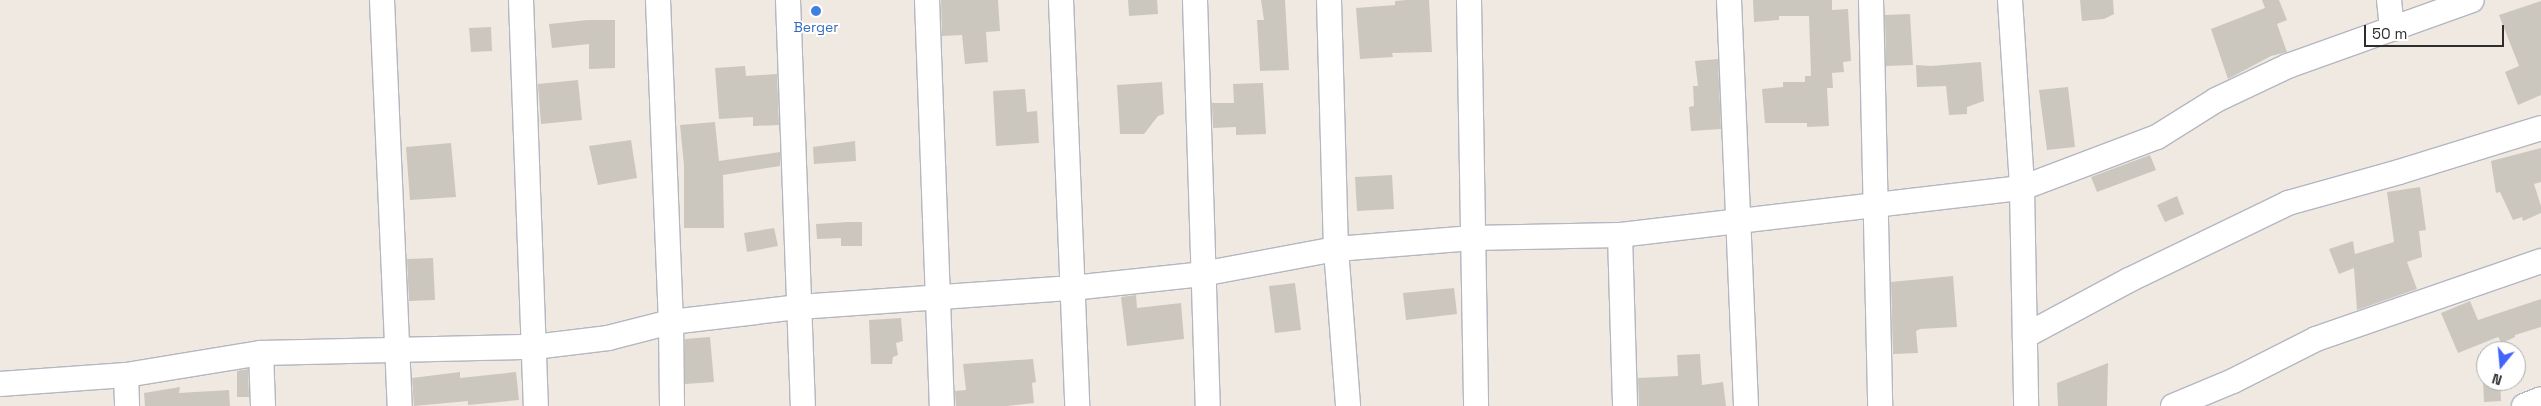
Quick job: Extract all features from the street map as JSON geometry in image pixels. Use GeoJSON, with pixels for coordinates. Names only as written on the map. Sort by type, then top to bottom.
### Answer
{"type":"FeatureCollection","features":[{"type":"Feature","properties":{"kind":"street"},"geometry":{"type":"LineString","coordinates":[[382,0],[399,349],[400,406]]}},
{"type":"Feature","properties":{"kind":"street"},"geometry":{"type":"LineString","coordinates":[[521,0],[536,406]]}},
{"type":"Feature","properties":{"kind":"street"},"geometry":{"type":"LineString","coordinates":[[658,0],[671,322],[672,406]]}},
{"type":"Feature","properties":{"kind":"street"},"geometry":{"type":"LineString","coordinates":[[788,0],[803,406]]}},
{"type":"Feature","properties":{"kind":"street"},"geometry":{"type":"LineString","coordinates":[[926,0],[942,406]]}},
{"type":"Feature","properties":{"kind":"street"},"geometry":{"type":"LineString","coordinates":[[1061,0],[1077,406]]}},
{"type":"Feature","properties":{"kind":"street"},"geometry":{"type":"LineString","coordinates":[[1195,0],[1202,274],[1208,406]]}},
{"type":"Feature","properties":{"kind":"street"},"geometry":{"type":"LineString","coordinates":[[1329,0],[1336,250],[1348,406]]}},
{"type":"Feature","properties":{"kind":"street"},"geometry":{"type":"LineString","coordinates":[[1469,0],[1476,406]]}},
{"type":"Feature","properties":{"kind":"street"},"geometry":{"type":"LineString","coordinates":[[1729,0],[1746,406]]}},
{"type":"Feature","properties":{"kind":"street"},"geometry":{"type":"LineString","coordinates":[[1871,0],[1880,406]]}},
{"type":"Feature","properties":{"kind":"street"},"geometry":{"type":"LineString","coordinates":[[2010,0],[2022,188],[2026,406]]}},
{"type":"Feature","properties":{"kind":"street"},"geometry":{"type":"LineString","coordinates":[[2389,0],[2392,29]]}},
{"type":"Feature","properties":{"kind":"street"},"geometry":{"type":"LineString","coordinates":[[0,384],[126,375],[261,353],[534,347],[608,338],[671,322],[799,307],[1072,288],[1202,274],[1336,250],[1473,238],[1620,235],[1876,206],[1927,197],[2022,188],[2157,137],[2216,100],[2288,66],[2472,0]]}},
{"type":"Feature","properties":{"kind":"street"},"geometry":{"type":"LineString","coordinates":[[2025,336],[2129,280],[2288,202],[2399,172],[2541,128]]}},
{"type":"Feature","properties":{"kind":"street"},"geometry":{"type":"LineString","coordinates":[[1620,235],[1625,406]]}},
{"type":"Feature","properties":{"kind":"street"},"geometry":{"type":"LineString","coordinates":[[2173,406],[2232,381],[2316,339],[2541,261]]}},
{"type":"Feature","properties":{"kind":"street"},"geometry":{"type":"LineString","coordinates":[[261,353],[263,406]]}},
{"type":"Feature","properties":{"kind":"street"},"geometry":{"type":"LineString","coordinates":[[126,375],[127,406]]}},
{"type":"Feature","properties":{"kind":"street"},"geometry":{"type":"LineString","coordinates":[[2524,406],[2541,399]]}},
{"type":"Feature","properties":{"kind":"building"},"geometry":{"type":"Polygon","coordinates":[[[941,0],[998,0],[1000,31],[986,32],[988,62],[965,64],[962,35],[942,36],[941,0]]]}},
{"type":"Feature","properties":{"kind":"building"},"geometry":{"type":"Polygon","coordinates":[[[1128,0],[1157,0],[1158,14],[1129,16],[1128,0]]]}},
{"type":"Feature","properties":{"kind":"building"},"geometry":{"type":"Polygon","coordinates":[[[1261,0],[1285,0],[1289,70],[1260,71],[1257,20],[1264,20],[1261,0]]]}},
{"type":"Feature","properties":{"kind":"building"},"geometry":{"type":"Polygon","coordinates":[[[1429,0],[1432,52],[1392,53],[1393,57],[1360,59],[1356,8],[1395,5],[1395,1],[1429,0]]]}},
{"type":"Feature","properties":{"kind":"building"},"geometry":{"type":"Polygon","coordinates":[[[1753,0],[1832,0],[1832,10],[1848,9],[1851,61],[1843,62],[1844,72],[1832,73],[1833,88],[1827,88],[1829,126],[1807,127],[1807,123],[1765,123],[1762,89],[1783,87],[1783,82],[1805,82],[1805,76],[1811,76],[1809,16],[1779,16],[1779,20],[1754,22],[1753,0]]]}},
{"type":"Feature","properties":{"kind":"building"},"geometry":{"type":"Polygon","coordinates":[[[2080,0],[2113,0],[2114,14],[2104,19],[2082,21],[2080,0]]]}},
{"type":"Feature","properties":{"kind":"building"},"geometry":{"type":"Polygon","coordinates":[[[2262,0],[2279,0],[2287,20],[2277,24],[2287,52],[2271,56],[2228,79],[2211,29],[2265,8],[2262,0]]]}},
{"type":"Feature","properties":{"kind":"building"},"geometry":{"type":"Polygon","coordinates":[[[2541,1],[2541,95],[2518,105],[2505,72],[2519,66],[2499,15],[2541,1]]]}},
{"type":"Feature","properties":{"kind":"building"},"geometry":{"type":"Polygon","coordinates":[[[1910,14],[1913,65],[1886,66],[1885,15],[1910,14]]]}},
{"type":"Feature","properties":{"kind":"building"},"geometry":{"type":"Polygon","coordinates":[[[588,20],[615,20],[615,68],[589,69],[589,44],[552,48],[549,24],[588,20]]]}},
{"type":"Feature","properties":{"kind":"building"},"geometry":{"type":"Polygon","coordinates":[[[491,27],[492,51],[471,52],[469,28],[491,27]]]}},
{"type":"Feature","properties":{"kind":"building"},"geometry":{"type":"Polygon","coordinates":[[[1718,59],[1721,129],[1691,131],[1689,107],[1694,106],[1693,86],[1698,86],[1695,61],[1718,59]]]}},
{"type":"Feature","properties":{"kind":"building"},"geometry":{"type":"Polygon","coordinates":[[[1981,62],[1984,101],[1967,107],[1967,114],[1949,115],[1946,86],[1917,87],[1916,65],[1931,66],[1981,62]]]}},
{"type":"Feature","properties":{"kind":"building"},"geometry":{"type":"Polygon","coordinates":[[[745,66],[746,76],[777,74],[779,125],[753,126],[753,117],[719,119],[715,68],[745,66]]]}},
{"type":"Feature","properties":{"kind":"building"},"geometry":{"type":"Polygon","coordinates":[[[578,80],[582,120],[541,124],[538,84],[578,80]]]}},
{"type":"Feature","properties":{"kind":"building"},"geometry":{"type":"Polygon","coordinates":[[[1162,82],[1164,114],[1158,116],[1144,134],[1120,134],[1117,85],[1162,82]]]}},
{"type":"Feature","properties":{"kind":"building"},"geometry":{"type":"Polygon","coordinates":[[[1263,83],[1266,134],[1236,135],[1236,127],[1213,128],[1212,103],[1234,103],[1233,84],[1263,83]]]}},
{"type":"Feature","properties":{"kind":"building"},"geometry":{"type":"Polygon","coordinates":[[[2068,87],[2075,147],[2047,150],[2039,90],[2068,87]]]}},
{"type":"Feature","properties":{"kind":"building"},"geometry":{"type":"Polygon","coordinates":[[[1025,89],[1027,112],[1037,111],[1039,143],[996,146],[993,91],[1025,89]]]}},
{"type":"Feature","properties":{"kind":"building"},"geometry":{"type":"Polygon","coordinates":[[[715,122],[719,161],[780,152],[780,166],[723,175],[724,228],[684,228],[684,165],[680,125],[715,122]]]}},
{"type":"Feature","properties":{"kind":"building"},"geometry":{"type":"Polygon","coordinates":[[[631,140],[637,178],[598,185],[589,146],[631,140]]]}},
{"type":"Feature","properties":{"kind":"building"},"geometry":{"type":"Polygon","coordinates":[[[855,141],[856,161],[814,164],[813,147],[855,141]]]}},
{"type":"Feature","properties":{"kind":"building"},"geometry":{"type":"Polygon","coordinates":[[[451,143],[456,197],[410,200],[406,147],[451,143]]]}},
{"type":"Feature","properties":{"kind":"building"},"geometry":{"type":"Polygon","coordinates":[[[2541,148],[2541,182],[2534,184],[2541,206],[2541,213],[2523,221],[2522,217],[2513,220],[2500,192],[2496,193],[2491,161],[2541,148]]]}},
{"type":"Feature","properties":{"kind":"building"},"geometry":{"type":"Polygon","coordinates":[[[2150,155],[2156,170],[2097,192],[2091,177],[2150,155]]]}},
{"type":"Feature","properties":{"kind":"building"},"geometry":{"type":"Polygon","coordinates":[[[1392,175],[1394,209],[1357,211],[1355,177],[1392,175]]]}},
{"type":"Feature","properties":{"kind":"building"},"geometry":{"type":"Polygon","coordinates":[[[2420,187],[2426,230],[2419,231],[2422,257],[2407,262],[2417,289],[2357,310],[2354,268],[2339,274],[2329,249],[2353,241],[2355,254],[2394,242],[2387,192],[2420,187]]]}},
{"type":"Feature","properties":{"kind":"building"},"geometry":{"type":"Polygon","coordinates":[[[2177,196],[2184,214],[2165,222],[2157,205],[2177,196]]]}},
{"type":"Feature","properties":{"kind":"building"},"geometry":{"type":"Polygon","coordinates":[[[862,222],[862,246],[841,246],[841,238],[817,239],[816,224],[862,222]]]}},
{"type":"Feature","properties":{"kind":"building"},"geometry":{"type":"Polygon","coordinates":[[[774,228],[778,246],[747,252],[744,233],[774,228]]]}},
{"type":"Feature","properties":{"kind":"building"},"geometry":{"type":"Polygon","coordinates":[[[433,258],[435,300],[409,301],[407,259],[433,258]]]}},
{"type":"Feature","properties":{"kind":"building"},"geometry":{"type":"Polygon","coordinates":[[[1953,276],[1957,327],[1920,329],[1916,331],[1918,353],[1893,354],[1891,282],[1953,276]]]}},
{"type":"Feature","properties":{"kind":"building"},"geometry":{"type":"Polygon","coordinates":[[[1295,283],[1301,330],[1275,333],[1269,286],[1295,283]]]}},
{"type":"Feature","properties":{"kind":"building"},"geometry":{"type":"Polygon","coordinates":[[[1454,288],[1457,314],[1406,320],[1403,293],[1454,288]]]}},
{"type":"Feature","properties":{"kind":"building"},"geometry":{"type":"Polygon","coordinates":[[[1136,295],[1137,308],[1181,303],[1184,339],[1127,346],[1121,297],[1136,295]]]}},
{"type":"Feature","properties":{"kind":"building"},"geometry":{"type":"Polygon","coordinates":[[[2541,299],[2541,327],[2515,335],[2515,337],[2506,341],[2501,341],[2498,337],[2488,341],[2476,341],[2476,346],[2458,353],[2441,313],[2470,301],[2478,320],[2541,299]]]}},
{"type":"Feature","properties":{"kind":"building"},"geometry":{"type":"Polygon","coordinates":[[[901,318],[903,341],[896,343],[898,355],[893,357],[892,364],[871,364],[869,320],[901,318]]]}},
{"type":"Feature","properties":{"kind":"building"},"geometry":{"type":"Polygon","coordinates":[[[710,337],[714,382],[685,384],[685,339],[710,337]]]}},
{"type":"Feature","properties":{"kind":"building"},"geometry":{"type":"Polygon","coordinates":[[[1700,354],[1702,385],[1723,382],[1726,406],[1639,406],[1638,378],[1678,376],[1677,355],[1700,354]]]}},
{"type":"Feature","properties":{"kind":"building"},"geometry":{"type":"Polygon","coordinates":[[[1033,359],[1036,382],[1032,383],[1034,403],[1007,406],[956,406],[955,391],[966,390],[963,364],[1033,359]]]}},
{"type":"Feature","properties":{"kind":"building"},"geometry":{"type":"Polygon","coordinates":[[[2108,363],[2107,406],[2058,406],[2057,383],[2108,363]]]}},
{"type":"Feature","properties":{"kind":"building"},"geometry":{"type":"Polygon","coordinates":[[[248,369],[249,397],[237,397],[237,371],[248,369]]]}},
{"type":"Feature","properties":{"kind":"building"},"geometry":{"type":"Polygon","coordinates":[[[460,372],[460,378],[516,372],[519,400],[468,405],[468,401],[414,406],[412,378],[460,372]]]}},
{"type":"Feature","properties":{"kind":"building"},"geometry":{"type":"Polygon","coordinates":[[[180,387],[179,393],[229,390],[230,406],[145,406],[144,393],[180,387]]]}},
{"type":"Feature","properties":{"kind":"building"},"geometry":{"type":"Polygon","coordinates":[[[2483,391],[2500,391],[2501,401],[2484,402],[2483,391]]]}},
{"type":"Feature","properties":{"kind":"place","name":"Berger"},"geometry":{"type":"Point","coordinates":[816,11]}}]}
